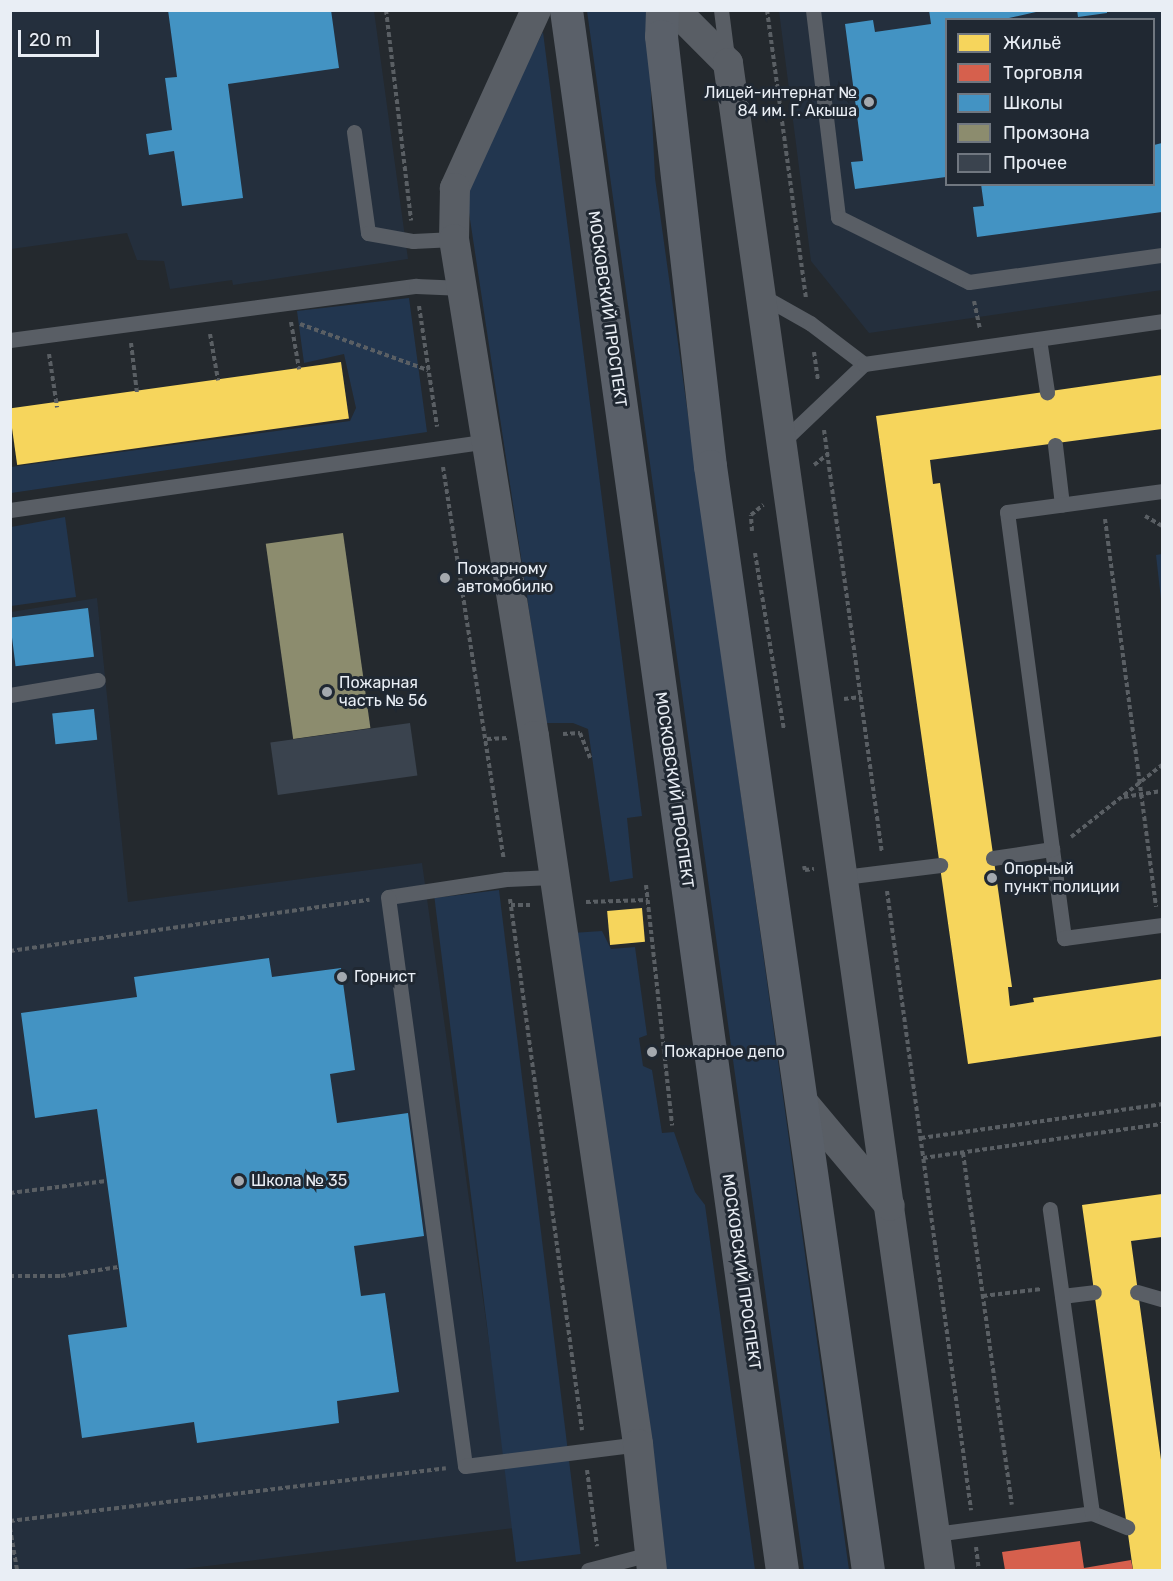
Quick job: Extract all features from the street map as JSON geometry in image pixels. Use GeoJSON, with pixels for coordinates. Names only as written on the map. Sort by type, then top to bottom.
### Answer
{"type":"FeatureCollection","features":[{"type":"Feature","properties":{"kind":"main road","name":"МОСКОВСКИЙ ПРОСПЕКТ"},"geometry":{"type":"LineString","coordinates":[[566,10],[782,1570]]}},
{"type":"Feature","properties":{"kind":"main road"},"geometry":{"type":"LineString","coordinates":[[662,10],[661,36],[710,466],[868,1570]]}},
{"type":"Feature","properties":{"kind":"street"},"geometry":{"type":"LineString","coordinates":[[536,10],[455,188],[454,239],[638,1444],[651,1562]]}},
{"type":"Feature","properties":{"kind":"street"},"geometry":{"type":"LineString","coordinates":[[675,10],[728,63],[764,297],[780,445],[844,877],[940,1570]]}},
{"type":"Feature","properties":{"kind":"street"},"geometry":{"type":"LineString","coordinates":[[801,1100],[890,1206]]}},
{"type":"Feature","properties":{"kind":"lane"},"geometry":{"type":"LineString","coordinates":[[721,10],[728,63]]}},
{"type":"Feature","properties":{"kind":"lane"},"geometry":{"type":"LineString","coordinates":[[813,10],[838,217],[969,282],[1162,255]]}},
{"type":"Feature","properties":{"kind":"lane"},"geometry":{"type":"LineString","coordinates":[[354,132],[368,232],[413,242],[454,239]]}},
{"type":"Feature","properties":{"kind":"lane"},"geometry":{"type":"LineString","coordinates":[[10,340],[416,286],[462,288]]}},
{"type":"Feature","properties":{"kind":"lane"},"geometry":{"type":"LineString","coordinates":[[764,297],[810,323],[864,364]]}},
{"type":"Feature","properties":{"kind":"lane"},"geometry":{"type":"LineString","coordinates":[[780,445],[864,364],[1162,321]]}},
{"type":"Feature","properties":{"kind":"lane"},"geometry":{"type":"LineString","coordinates":[[1039,339],[1047,392]]}},
{"type":"Feature","properties":{"kind":"lane"},"geometry":{"type":"LineString","coordinates":[[10,510],[486,441]]}},
{"type":"Feature","properties":{"kind":"lane"},"geometry":{"type":"LineString","coordinates":[[1055,445],[1062,505]]}},
{"type":"Feature","properties":{"kind":"lane"},"geometry":{"type":"LineString","coordinates":[[1161,925],[1064,938],[1007,512],[1162,491]]}},
{"type":"Feature","properties":{"kind":"lane"},"geometry":{"type":"LineString","coordinates":[[10,695],[98,680]]}},
{"type":"Feature","properties":{"kind":"lane"},"geometry":{"type":"LineString","coordinates":[[993,858],[1052,849]]}},
{"type":"Feature","properties":{"kind":"lane"},"geometry":{"type":"LineString","coordinates":[[844,877],[940,865]]}},
{"type":"Feature","properties":{"kind":"lane"},"geometry":{"type":"LineString","coordinates":[[552,877],[506,879],[388,897],[465,1466],[585,1454],[638,1444]]}},
{"type":"Feature","properties":{"kind":"lane"},"geometry":{"type":"LineString","coordinates":[[1050,1209],[1092,1513]]}},
{"type":"Feature","properties":{"kind":"lane"},"geometry":{"type":"LineString","coordinates":[[1062,1291],[1094,1292]]}},
{"type":"Feature","properties":{"kind":"lane"},"geometry":{"type":"LineString","coordinates":[[1137,1292],[1162,1299]]}},
{"type":"Feature","properties":{"kind":"lane"},"geometry":{"type":"LineString","coordinates":[[935,1534],[1092,1513],[1127,1527]]}},
{"type":"Feature","properties":{"kind":"lane"},"geometry":{"type":"LineString","coordinates":[[594,1569],[651,1562]]}},
{"type":"Feature","properties":{"kind":"path"},"geometry":{"type":"LineString","coordinates":[[386,10],[413,242]]}},
{"type":"Feature","properties":{"kind":"path"},"geometry":{"type":"LineString","coordinates":[[767,10],[979,1570]]}},
{"type":"Feature","properties":{"kind":"path"},"geometry":{"type":"LineString","coordinates":[[969,282],[983,347]]}},
{"type":"Feature","properties":{"kind":"path"},"geometry":{"type":"LineString","coordinates":[[416,286],[506,879],[585,1454],[594,1569]]}},
{"type":"Feature","properties":{"kind":"path"},"geometry":{"type":"LineString","coordinates":[[288,302],[298,369]]}},
{"type":"Feature","properties":{"kind":"path"},"geometry":{"type":"LineString","coordinates":[[207,313],[218,380]]}},
{"type":"Feature","properties":{"kind":"path"},"geometry":{"type":"LineString","coordinates":[[291,320],[429,370]]}},
{"type":"Feature","properties":{"kind":"path"},"geometry":{"type":"LineString","coordinates":[[128,324],[137,393]]}},
{"type":"Feature","properties":{"kind":"path"},"geometry":{"type":"LineString","coordinates":[[46,335],[57,407]]}},
{"type":"Feature","properties":{"kind":"path"},"geometry":{"type":"LineString","coordinates":[[1103,499],[1161,925]]}},
{"type":"Feature","properties":{"kind":"path"},"geometry":{"type":"LineString","coordinates":[[754,546],[784,730]]}},
{"type":"Feature","properties":{"kind":"path"},"geometry":{"type":"LineString","coordinates":[[1052,849],[1092,824],[1162,765]]}},
{"type":"Feature","properties":{"kind":"path"},"geometry":{"type":"LineString","coordinates":[[1123,797],[1162,791]]}},
{"type":"Feature","properties":{"kind":"path"},"geometry":{"type":"LineString","coordinates":[[646,885],[672,1126]]}},
{"type":"Feature","properties":{"kind":"path"},"geometry":{"type":"LineString","coordinates":[[10,951],[388,897]]}},
{"type":"Feature","properties":{"kind":"path"},"geometry":{"type":"LineString","coordinates":[[921,1138],[1162,1104]]}},
{"type":"Feature","properties":{"kind":"path"},"geometry":{"type":"LineString","coordinates":[[923,1158],[1162,1124]]}},
{"type":"Feature","properties":{"kind":"path"},"geometry":{"type":"LineString","coordinates":[[963,1153],[1014,1523]]}},
{"type":"Feature","properties":{"kind":"path"},"geometry":{"type":"LineString","coordinates":[[10,1193],[106,1180]]}},
{"type":"Feature","properties":{"kind":"path"},"geometry":{"type":"LineString","coordinates":[[10,1276],[61,1276],[118,1268]]}},
{"type":"Feature","properties":{"kind":"path"},"geometry":{"type":"LineString","coordinates":[[983,1296],[1062,1291]]}},
{"type":"Feature","properties":{"kind":"path"},"geometry":{"type":"LineString","coordinates":[[10,1521],[465,1466]]}},
{"type":"Feature","properties":{"kind":"path"},"geometry":{"type":"LineString","coordinates":[[10,1528],[17,1570]]}},
{"type":"Feature","properties":{"kind":"shaded area"},"geometry":{"type":"Polygon","coordinates":[[[10,11],[374,11],[408,259],[233,285],[232,280],[170,289],[164,261],[137,260],[127,233],[11,249],[10,11]]]}},
{"type":"Feature","properties":{"kind":"shaded area"},"geometry":{"type":"Polygon","coordinates":[[[587,11],[647,11],[655,178],[849,1570],[804,1570],[587,11]]]}},
{"type":"Feature","properties":{"kind":"shaded area","name":"Лицей-интернат № 84 им. Г. Акыша"},"geometry":{"type":"Polygon","coordinates":[[[779,11],[1162,11],[1162,290],[869,333],[811,261],[779,11]]]}},
{"type":"Feature","properties":{"kind":"shaded area"},"geometry":{"type":"Polygon","coordinates":[[[543,32],[642,816],[627,818],[633,878],[610,882],[588,729],[573,723],[546,723],[465,186],[543,32]]]}},
{"type":"Feature","properties":{"kind":"shaded area"},"geometry":{"type":"Polygon","coordinates":[[[409,298],[427,432],[11,493],[11,467],[350,421],[356,408],[344,354],[304,363],[297,311],[409,298]]]}},
{"type":"Feature","properties":{"kind":"shaded area"},"geometry":{"type":"Polygon","coordinates":[[[65,517],[76,597],[11,606],[11,527],[65,517]]]}},
{"type":"Feature","properties":{"kind":"shaded area"},"geometry":{"type":"Polygon","coordinates":[[[1162,554],[1162,608],[1156,555],[1162,554]]]}},
{"type":"Feature","properties":{"kind":"shaded area","name":"Школа № 35"},"geometry":{"type":"Polygon","coordinates":[[[97,598],[128,902],[422,863],[515,1528],[175,1570],[11,1570],[11,612],[97,598]]]}},
{"type":"Feature","properties":{"kind":"shaded area"},"geometry":{"type":"Polygon","coordinates":[[[499,890],[581,1554],[516,1562],[434,898],[499,890]]]}},
{"type":"Feature","properties":{"kind":"shaded area"},"geometry":{"type":"Polygon","coordinates":[[[602,931],[611,949],[635,947],[647,1035],[639,1038],[643,1066],[652,1070],[662,1133],[674,1132],[695,1192],[705,1205],[755,1570],[662,1570],[572,933],[602,931]]]}},
{"type":"Feature","properties":{"kind":"building: Жильё"},"geometry":{"type":"Polygon","coordinates":[[[341,362],[349,418],[17,465],[10,409],[341,362]]]}},
{"type":"Feature","properties":{"kind":"building: Жильё"},"geometry":{"type":"Polygon","coordinates":[[[1162,375],[1162,429],[930,460],[933,484],[940,483],[1012,987],[1008,987],[1010,1006],[1034,1002],[1033,998],[1162,979],[1162,1036],[968,1064],[876,416],[1162,375]]]}},
{"type":"Feature","properties":{"kind":"building: Жильё"},"geometry":{"type":"Polygon","coordinates":[[[642,908],[645,942],[610,945],[607,911],[642,908]]]}},
{"type":"Feature","properties":{"kind":"building: Жильё"},"geometry":{"type":"Polygon","coordinates":[[[1162,1194],[1162,1237],[1131,1241],[1162,1467],[1162,1570],[1133,1570],[1082,1205],[1162,1194]]]}},
{"type":"Feature","properties":{"kind":"building: Торговля"},"geometry":{"type":"Polygon","coordinates":[[[1080,1541],[1084,1568],[1131,1560],[1133,1570],[1005,1570],[1002,1552],[1080,1541]]]}},
{"type":"Feature","properties":{"kind":"building: Школы"},"geometry":{"type":"Polygon","coordinates":[[[168,10],[331,10],[339,68],[228,84],[243,198],[182,206],[174,151],[149,155],[146,134],[172,130],[165,78],[177,77],[168,10]]]}},
{"type":"Feature","properties":{"kind":"building: Школы"},"geometry":{"type":"Polygon","coordinates":[[[929,10],[1036,12],[1009,18],[945,18],[945,177],[855,189],[851,162],[863,161],[845,24],[873,20],[875,32],[931,24],[929,10]]]}},
{"type":"Feature","properties":{"kind":"building: Школы"},"geometry":{"type":"Polygon","coordinates":[[[1077,10],[1107,10],[1107,13],[1078,17],[1077,10]]]}},
{"type":"Feature","properties":{"kind":"building: Школы"},"geometry":{"type":"Polygon","coordinates":[[[1162,143],[1162,212],[977,237],[973,207],[984,206],[981,186],[1155,186],[1155,145],[1162,143]]]}},
{"type":"Feature","properties":{"kind":"building: Школы"},"geometry":{"type":"Polygon","coordinates":[[[88,608],[94,657],[16,666],[10,618],[88,608]]]}},
{"type":"Feature","properties":{"kind":"building: Школы"},"geometry":{"type":"Polygon","coordinates":[[[94,709],[97,740],[55,744],[52,713],[94,709]]]}},
{"type":"Feature","properties":{"kind":"building: Школы"},"geometry":{"type":"Polygon","coordinates":[[[269,958],[272,977],[341,968],[355,1070],[330,1074],[337,1123],[408,1113],[424,1236],[354,1246],[361,1296],[385,1293],[399,1392],[337,1401],[339,1423],[197,1443],[194,1422],[82,1438],[68,1335],[127,1327],[97,1109],[35,1118],[21,1013],[137,997],[134,977],[269,958]]]}},
{"type":"Feature","properties":{"kind":"building: Промзона"},"geometry":{"type":"Polygon","coordinates":[[[343,533],[370,728],[293,739],[266,544],[343,533]]]}},
{"type":"Feature","properties":{"kind":"building: Прочее"},"geometry":{"type":"Polygon","coordinates":[[[410,723],[417,775],[278,795],[270,743],[410,723]]]}},
{"type":"Feature","properties":{"kind":"place","name":"Лицей-интернат № 84 им. Г. Акыша"},"geometry":{"type":"Point","coordinates":[869,102]}},
{"type":"Feature","properties":{"kind":"place","name":"Пожарному автомобилю"},"geometry":{"type":"Point","coordinates":[445,578]}},
{"type":"Feature","properties":{"kind":"place","name":"Пожарная часть № 56"},"geometry":{"type":"Point","coordinates":[327,692]}},
{"type":"Feature","properties":{"kind":"place","name":"Опорный пункт полиции"},"geometry":{"type":"Point","coordinates":[992,878]}},
{"type":"Feature","properties":{"kind":"place","name":"Горнист"},"geometry":{"type":"Point","coordinates":[342,977]}},
{"type":"Feature","properties":{"kind":"place","name":"Пожарное депо"},"geometry":{"type":"Point","coordinates":[652,1052]}},
{"type":"Feature","properties":{"kind":"place","name":"Школа № 35"},"geometry":{"type":"Point","coordinates":[239,1181]}}]}
